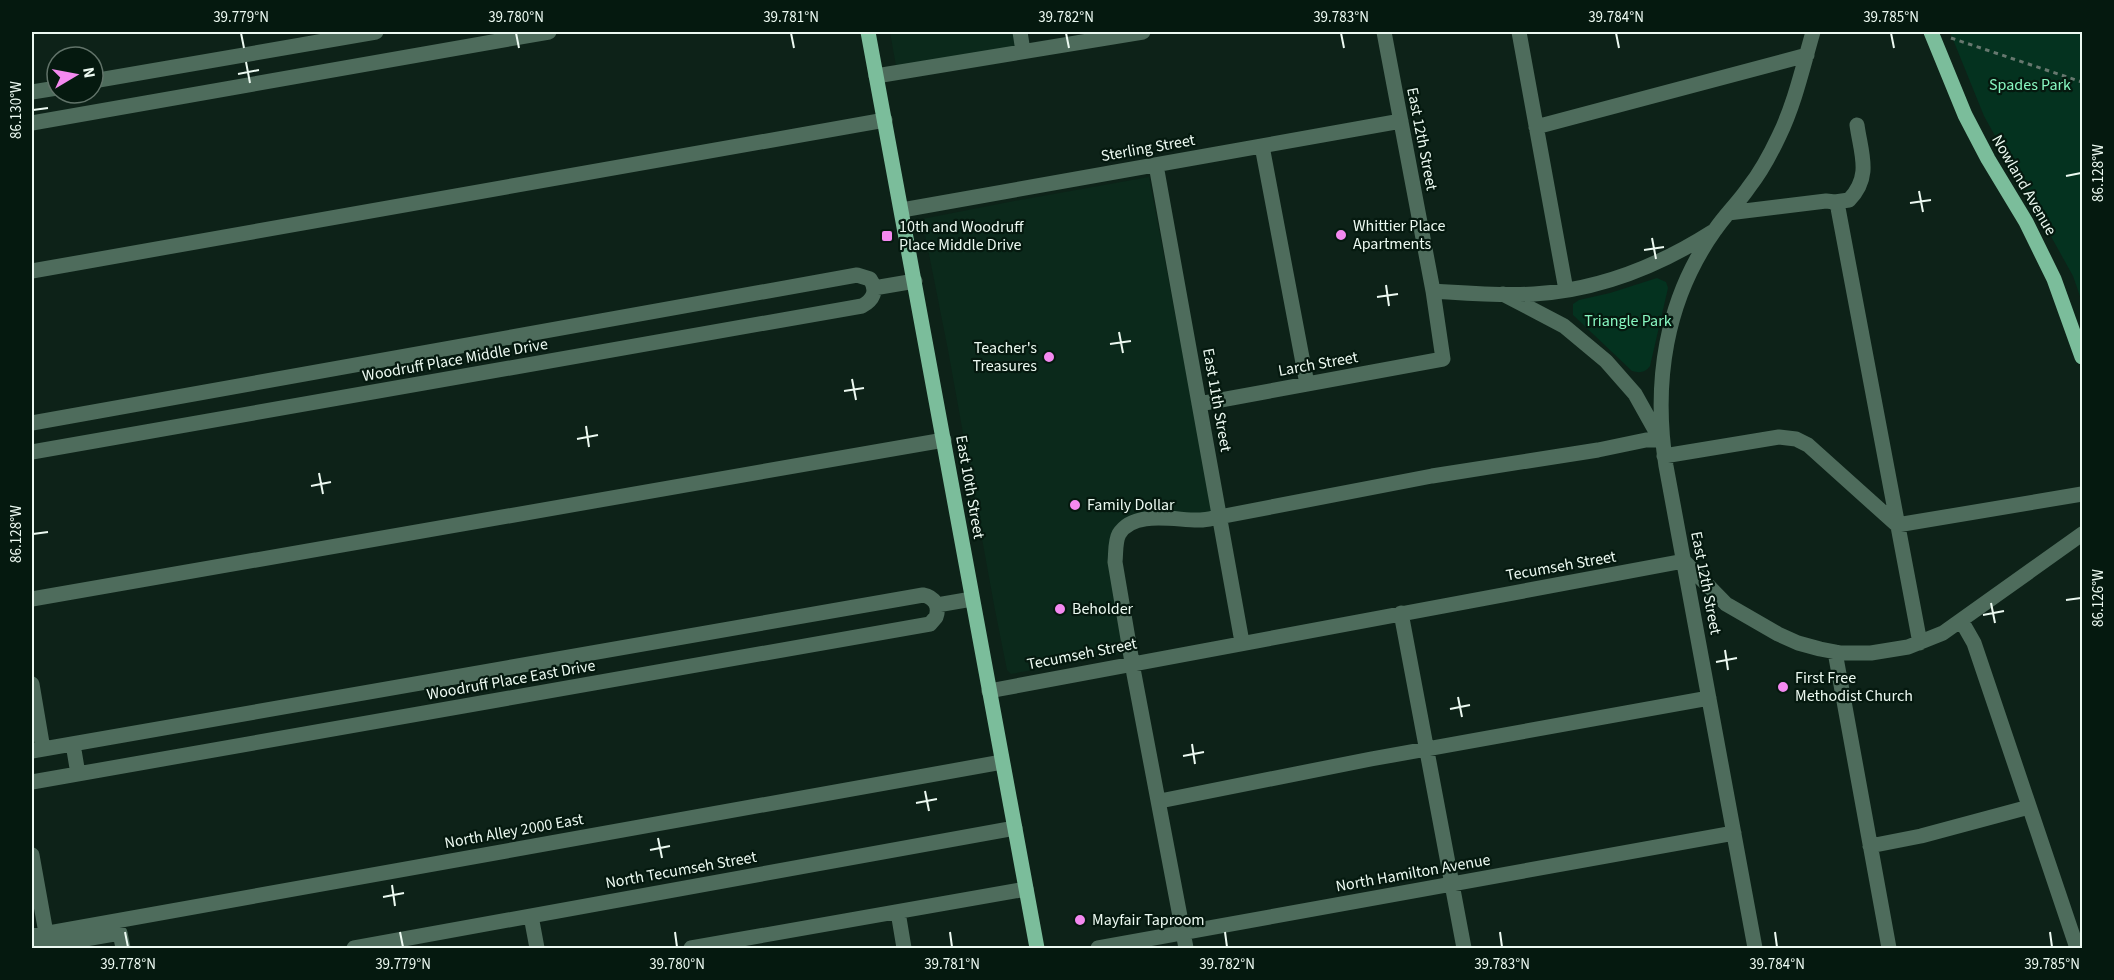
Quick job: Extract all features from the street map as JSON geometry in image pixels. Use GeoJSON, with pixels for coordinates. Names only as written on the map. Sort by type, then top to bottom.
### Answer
{"type":"FeatureCollection","features":[{"type":"Feature","properties":{"kind":"main road","name":"East 10th Street"},"geometry":{"type":"LineString","coordinates":[[868,32],[1037,948]]}},
{"type":"Feature","properties":{"kind":"main road","name":"Nowland Avenue"},"geometry":{"type":"LineString","coordinates":[[1933,37],[1970,124],[2026,222],[2054,279],[2082,357]]}},
{"type":"Feature","properties":{"kind":"street"},"geometry":{"type":"LineString","coordinates":[[105,79],[376,32]]}},
{"type":"Feature","properties":{"kind":"street"},"geometry":{"type":"LineString","coordinates":[[32,123],[549,32]]}},
{"type":"Feature","properties":{"kind":"street"},"geometry":{"type":"LineString","coordinates":[[1020,32],[1023,51]]}},
{"type":"Feature","properties":{"kind":"street"},"geometry":{"type":"LineString","coordinates":[[876,76],[1143,32]]}},
{"type":"Feature","properties":{"kind":"street","name":"East 12th Street"},"geometry":{"type":"LineString","coordinates":[[1384,32],[1443,359]]}},
{"type":"Feature","properties":{"kind":"street"},"geometry":{"type":"LineString","coordinates":[[1519,32],[1566,290]]}},
{"type":"Feature","properties":{"kind":"street"},"geometry":{"type":"LineString","coordinates":[[1432,291],[1534,294],[1602,283],[1651,267],[1714,231],[1749,187],[1780,135],[1798,86],[1813,32]]}},
{"type":"Feature","properties":{"kind":"street"},"geometry":{"type":"LineString","coordinates":[[1536,128],[1807,55]]}},
{"type":"Feature","properties":{"kind":"street"},"geometry":{"type":"LineString","coordinates":[[32,271],[885,120]]}},
{"type":"Feature","properties":{"kind":"street","name":"Sterling Street"},"geometry":{"type":"LineString","coordinates":[[902,210],[1401,121]]}},
{"type":"Feature","properties":{"kind":"street"},"geometry":{"type":"LineString","coordinates":[[1728,213],[1850,200],[1862,183],[1864,170],[1857,125]]}},
{"type":"Feature","properties":{"kind":"street"},"geometry":{"type":"LineString","coordinates":[[1262,146],[1307,384]]}},
{"type":"Feature","properties":{"kind":"street","name":"East 11th Street"},"geometry":{"type":"LineString","coordinates":[[1156,165],[1242,642]]}},
{"type":"Feature","properties":{"kind":"street"},"geometry":{"type":"LineString","coordinates":[[1834,202],[1838,208],[1842,225],[1920,643]]}},
{"type":"Feature","properties":{"kind":"street","name":"East 12th Street"},"geometry":{"type":"LineString","coordinates":[[1714,231],[1688,277],[1670,327],[1660,387],[1661,440],[1755,948]]}},
{"type":"Feature","properties":{"kind":"street","name":"Woodruff Place Middle Drive"},"geometry":{"type":"LineString","coordinates":[[32,423],[857,275],[870,279],[874,288],[874,296],[870,302],[862,306],[32,452]]}},
{"type":"Feature","properties":{"kind":"street"},"geometry":{"type":"LineString","coordinates":[[874,288],[915,281]]}},
{"type":"Feature","properties":{"kind":"street"},"geometry":{"type":"LineString","coordinates":[[1185,941],[1115,562],[1119,534],[1138,520],[1159,518],[1200,520],[1220,517],[1432,476],[1598,450],[1646,440],[1661,440],[1635,394],[1606,361],[1564,326],[1503,294]]}},
{"type":"Feature","properties":{"kind":"street","name":"Larch Street"},"geometry":{"type":"LineString","coordinates":[[1199,404],[1443,359]]}},
{"type":"Feature","properties":{"kind":"street"},"geometry":{"type":"LineString","coordinates":[[1664,456],[1779,437],[1796,439],[1808,446],[1897,525]]}},
{"type":"Feature","properties":{"kind":"street"},"geometry":{"type":"LineString","coordinates":[[32,599],[944,440]]}},
{"type":"Feature","properties":{"kind":"street"},"geometry":{"type":"LineString","coordinates":[[1897,525],[2082,494]]}},
{"type":"Feature","properties":{"kind":"street"},"geometry":{"type":"LineString","coordinates":[[1684,561],[1726,604],[1751,620],[1798,643],[1835,652],[1871,654],[1894,651],[1943,633],[1962,622],[2082,534]]}},
{"type":"Feature","properties":{"kind":"street","name":"Tecumseh Street"},"geometry":{"type":"LineString","coordinates":[[989,691],[1684,561]]}},
{"type":"Feature","properties":{"kind":"street","name":"Woodruff Place East Drive"},"geometry":{"type":"LineString","coordinates":[[38,750],[923,595],[931,598],[937,606],[936,617],[930,624],[78,774]]}},
{"type":"Feature","properties":{"kind":"street"},"geometry":{"type":"LineString","coordinates":[[937,606],[972,599]]}},
{"type":"Feature","properties":{"kind":"street"},"geometry":{"type":"LineString","coordinates":[[1401,613],[1464,948]]}},
{"type":"Feature","properties":{"kind":"street"},"geometry":{"type":"LineString","coordinates":[[1962,622],[1974,643],[2077,948]]}},
{"type":"Feature","properties":{"kind":"street"},"geometry":{"type":"LineString","coordinates":[[1835,652],[1889,948]]}},
{"type":"Feature","properties":{"kind":"street"},"geometry":{"type":"LineString","coordinates":[[32,684],[38,750]]}},
{"type":"Feature","properties":{"kind":"street"},"geometry":{"type":"LineString","coordinates":[[1160,801],[1709,698]]}},
{"type":"Feature","properties":{"kind":"street"},"geometry":{"type":"LineString","coordinates":[[32,782],[78,774],[73,744]]}},
{"type":"Feature","properties":{"kind":"street","name":"North Alley 2000 East"},"geometry":{"type":"LineString","coordinates":[[39,935],[1002,762]]}},
{"type":"Feature","properties":{"kind":"street"},"geometry":{"type":"LineString","coordinates":[[1870,846],[1921,836],[2029,807]]}},
{"type":"Feature","properties":{"kind":"street","name":"North Tecumseh Street"},"geometry":{"type":"LineString","coordinates":[[354,948],[1015,828]]}},
{"type":"Feature","properties":{"kind":"street","name":"North Hamilton Avenue"},"geometry":{"type":"LineString","coordinates":[[1098,948],[1185,941],[1452,884],[1734,833]]}},
{"type":"Feature","properties":{"kind":"street"},"geometry":{"type":"LineString","coordinates":[[32,855],[39,935]]}},
{"type":"Feature","properties":{"kind":"street"},"geometry":{"type":"LineString","coordinates":[[691,948],[741,944],[1026,889]]}},
{"type":"Feature","properties":{"kind":"street"},"geometry":{"type":"LineString","coordinates":[[898,912],[904,948]]}},
{"type":"Feature","properties":{"kind":"street"},"geometry":{"type":"LineString","coordinates":[[531,916],[537,948]]}},
{"type":"Feature","properties":{"kind":"street"},"geometry":{"type":"LineString","coordinates":[[33,948],[121,941]]}},
{"type":"Feature","properties":{"kind":"path"},"geometry":{"type":"LineString","coordinates":[[1933,37],[1952,38],[2082,82]]}},
{"type":"Feature","properties":{"kind":"shaded area"},"geometry":{"type":"Polygon","coordinates":[[[890,32],[1020,32],[1023,51],[897,72],[890,32]]]}},
{"type":"Feature","properties":{"kind":"shaded area"},"geometry":{"type":"Polygon","coordinates":[[[1149,177],[1214,518],[1159,518],[1119,534],[1126,653],[1011,674],[1007,670],[994,605],[922,219],[1149,177]]]}},
{"type":"Feature","properties":{"kind":"green space","name":"Spades Park"},"geometry":{"type":"Polygon","coordinates":[[[1950,32],[2082,32],[2082,302],[2073,276],[1984,116],[1950,32]]]}},
{"type":"Feature","properties":{"kind":"green space","name":"Triangle Park"},"geometry":{"type":"Polygon","coordinates":[[[1657,278],[1666,282],[1668,288],[1650,366],[1642,372],[1632,371],[1573,315],[1573,304],[1579,300],[1657,278]]]}},
{"type":"Feature","properties":{"kind":"place","name":"Whittier Place Apartments"},"geometry":{"type":"Point","coordinates":[1341,235]}},
{"type":"Feature","properties":{"kind":"place","name":"10th and Woodruff Place Middle Drive"},"geometry":{"type":"Point","coordinates":[887,236]}},
{"type":"Feature","properties":{"kind":"place","name":"Teacher's Treasures"},"geometry":{"type":"Point","coordinates":[1049,357]}},
{"type":"Feature","properties":{"kind":"place","name":"Family Dollar"},"geometry":{"type":"Point","coordinates":[1075,505]}},
{"type":"Feature","properties":{"kind":"place","name":"Beholder"},"geometry":{"type":"Point","coordinates":[1060,609]}},
{"type":"Feature","properties":{"kind":"place","name":"First Free Methodist Church"},"geometry":{"type":"Point","coordinates":[1783,687]}},
{"type":"Feature","properties":{"kind":"place","name":"Mayfair Taproom"},"geometry":{"type":"Point","coordinates":[1080,920]}}]}
